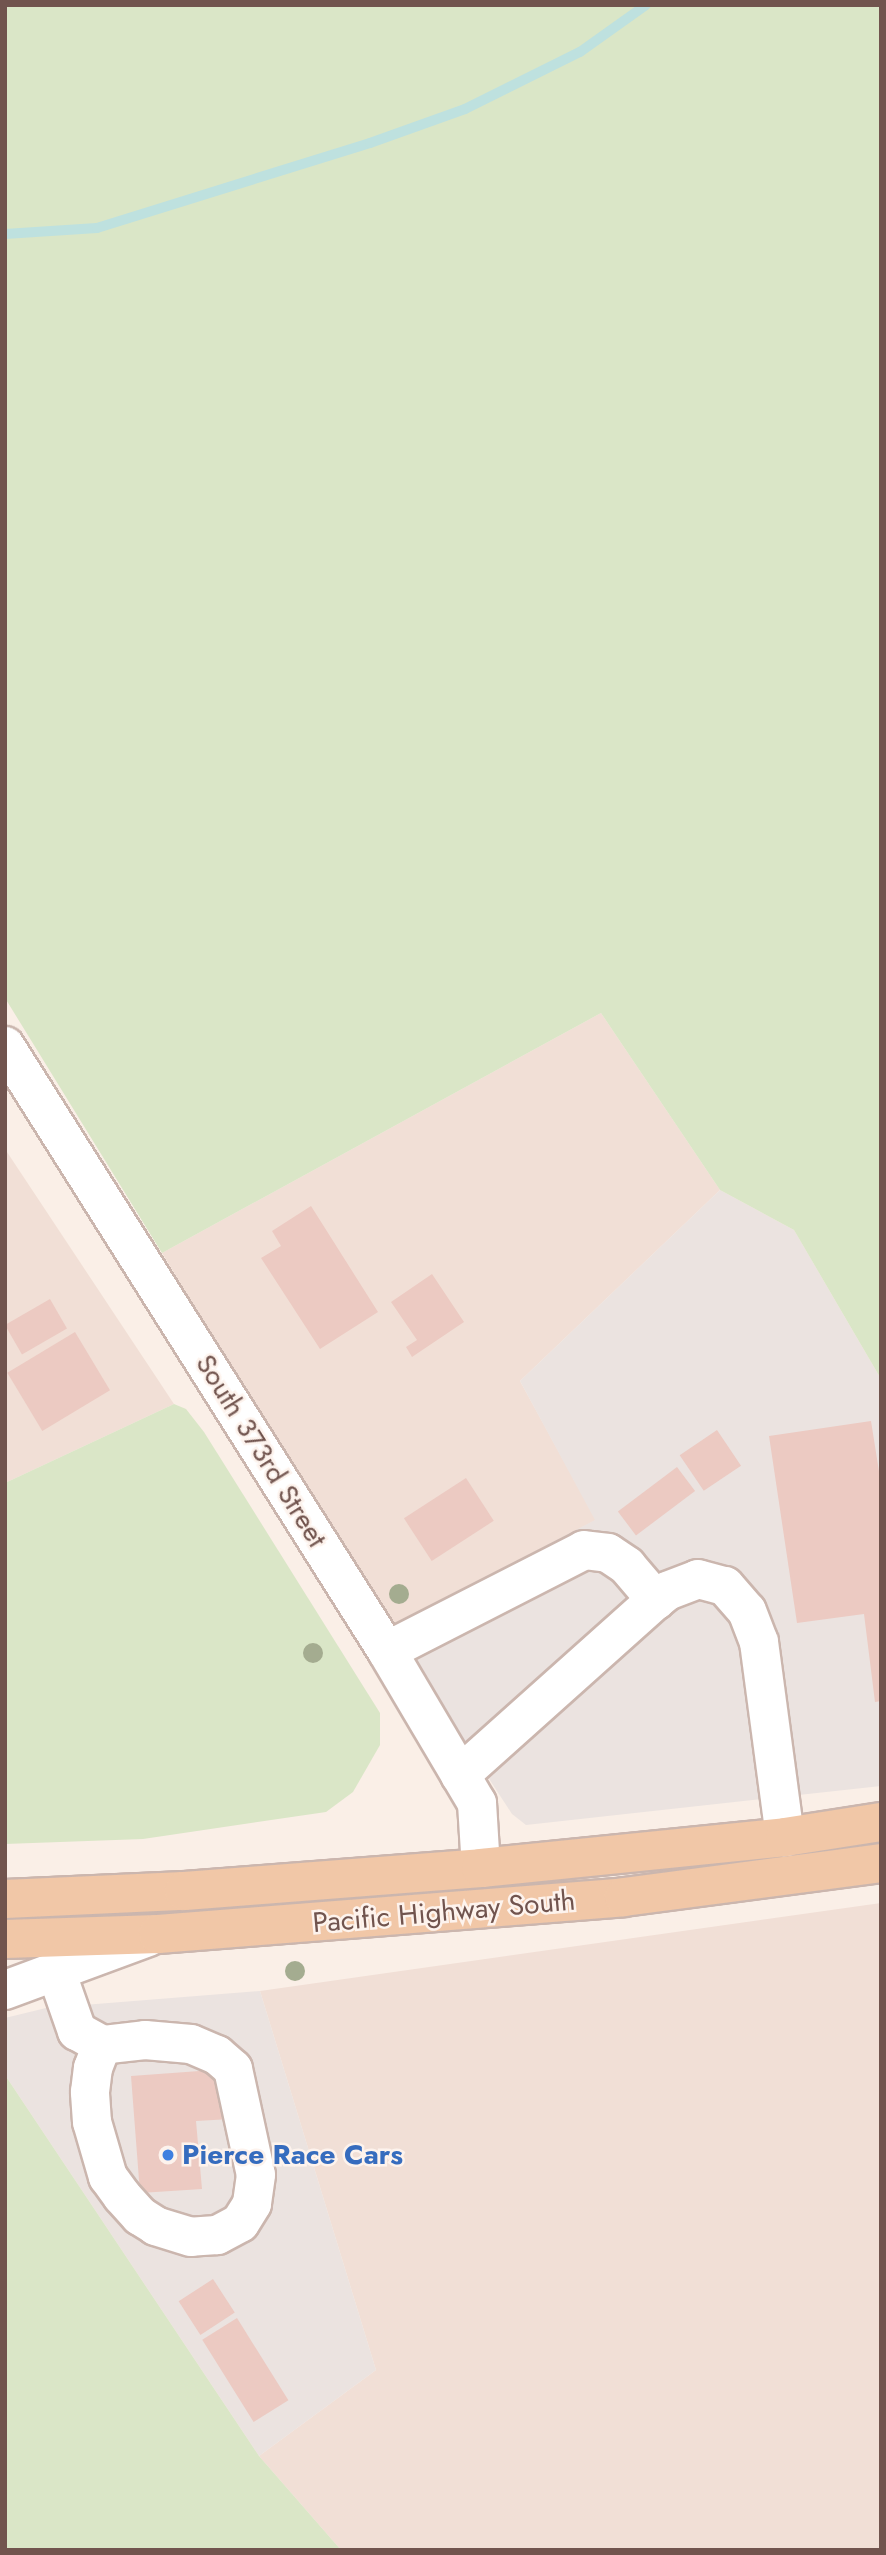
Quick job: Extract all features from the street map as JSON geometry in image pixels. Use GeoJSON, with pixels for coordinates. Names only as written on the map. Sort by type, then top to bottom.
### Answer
{"type":"FeatureCollection","features":[{"type":"Feature","properties":{"kind":"main road","name":"Pacific Highway South"},"geometry":{"type":"LineString","coordinates":[[5,1899],[184,1891],[481,1868],[785,1837],[881,1822]]}},
{"type":"Feature","properties":{"kind":"main road","name":"Pacific Highway South"},"geometry":{"type":"LineString","coordinates":[[5,1939],[158,1934],[624,1897],[881,1863]]}},
{"type":"Feature","properties":{"kind":"street","name":"South 373rd Street"},"geometry":{"type":"LineString","coordinates":[[5,1046],[387,1651],[477,1803],[481,1868]]}},
{"type":"Feature","properties":{"kind":"street"},"geometry":{"type":"LineString","coordinates":[[387,1651],[584,1550],[608,1553],[627,1566],[656,1600]]}},
{"type":"Feature","properties":{"kind":"street"},"geometry":{"type":"LineString","coordinates":[[460,1775],[656,1600],[667,1591],[698,1579],[725,1586],[747,1611],[760,1642],[785,1837]]}},
{"type":"Feature","properties":{"kind":"street"},"geometry":{"type":"LineString","coordinates":[[5,1990],[158,1934]]}},
{"type":"Feature","properties":{"kind":"street"},"geometry":{"type":"LineString","coordinates":[[57,1971],[77,2031],[102,2045],[145,2040],[191,2044],[217,2055],[233,2068],[256,2175],[252,2204],[240,2223],[217,2235],[191,2236],[156,2226],[140,2216],[122,2196],[108,2177],[92,2122],[90,2092],[102,2045]]}},
{"type":"Feature","properties":{"kind":"shaded area"},"geometry":{"type":"Polygon","coordinates":[[[601,1013],[720,1190],[520,1381],[596,1520],[390,1627],[162,1253],[601,1013]]]}},
{"type":"Feature","properties":{"kind":"shaded area"},"geometry":{"type":"Polygon","coordinates":[[[5,1149],[174,1404],[5,1483],[5,1149]]]}},
{"type":"Feature","properties":{"kind":"shaded area"},"geometry":{"type":"Polygon","coordinates":[[[720,1190],[794,1230],[881,1379],[881,1786],[526,1825],[512,1814],[390,1627],[595,1520],[520,1381],[720,1190]]]}},
{"type":"Feature","properties":{"kind":"shaded area"},"geometry":{"type":"Polygon","coordinates":[[[881,1903],[881,2550],[341,2550],[259,2456],[376,2370],[260,1991],[881,1903]]]}},
{"type":"Feature","properties":{"kind":"shaded area"},"geometry":{"type":"Polygon","coordinates":[[[260,1991],[376,2370],[259,2456],[5,2075],[5,2018],[46,2008],[260,1991]]]}},
{"type":"Feature","properties":{"kind":"green space"},"geometry":{"type":"Polygon","coordinates":[[[5,5],[881,5],[881,1379],[794,1230],[720,1190],[601,1013],[162,1253],[5,998],[5,5]]]}},
{"type":"Feature","properties":{"kind":"green space"},"geometry":{"type":"Polygon","coordinates":[[[174,1404],[186,1409],[204,1432],[380,1713],[380,1745],[353,1792],[326,1812],[143,1839],[5,1844],[5,1483],[174,1404]]]}},
{"type":"Feature","properties":{"kind":"green space"},"geometry":{"type":"Polygon","coordinates":[[[5,2075],[259,2456],[341,2550],[5,2550],[5,2075]]]}},
{"type":"Feature","properties":{"kind":"building"},"geometry":{"type":"Polygon","coordinates":[[[311,1206],[378,1312],[320,1349],[261,1258],[281,1246],[272,1231],[311,1206]]]}},
{"type":"Feature","properties":{"kind":"building"},"geometry":{"type":"Polygon","coordinates":[[[432,1274],[464,1322],[412,1357],[406,1347],[417,1340],[391,1302],[432,1274]]]}},
{"type":"Feature","properties":{"kind":"building"},"geometry":{"type":"Polygon","coordinates":[[[50,1299],[67,1328],[22,1354],[5,1325],[50,1299]]]}},
{"type":"Feature","properties":{"kind":"building"},"geometry":{"type":"Polygon","coordinates":[[[75,1332],[110,1390],[42,1431],[7,1373],[75,1332]]]}},
{"type":"Feature","properties":{"kind":"building"},"geometry":{"type":"Polygon","coordinates":[[[871,1421],[881,1484],[881,1701],[875,1702],[864,1614],[797,1623],[769,1436],[871,1421]]]}},
{"type":"Feature","properties":{"kind":"building"},"geometry":{"type":"Polygon","coordinates":[[[717,1430],[741,1466],[704,1491],[680,1455],[717,1430]]]}},
{"type":"Feature","properties":{"kind":"building"},"geometry":{"type":"Polygon","coordinates":[[[677,1467],[695,1491],[636,1535],[618,1512],[677,1467]]]}},
{"type":"Feature","properties":{"kind":"building"},"geometry":{"type":"Polygon","coordinates":[[[466,1478],[494,1521],[432,1561],[404,1518],[466,1478]]]}},
{"type":"Feature","properties":{"kind":"building","name":"Pierce Race Cars"},"geometry":{"type":"Polygon","coordinates":[[[227,2069],[231,2119],[196,2121],[202,2189],[140,2193],[131,2076],[227,2069]]]}},
{"type":"Feature","properties":{"kind":"building"},"geometry":{"type":"Polygon","coordinates":[[[213,2279],[235,2313],[200,2335],[179,2301],[213,2279]]]}},
{"type":"Feature","properties":{"kind":"building"},"geometry":{"type":"Polygon","coordinates":[[[237,2318],[288,2400],[254,2422],[202,2340],[237,2318]]]}},
{"type":"Feature","properties":{"kind":"waterway"},"geometry":{"type":"LineString","coordinates":[[5,234],[97,228],[370,143],[465,109],[580,52],[646,5]]}},
{"type":"Feature","properties":{"kind":"place","name":"Pierce Race Cars"},"geometry":{"type":"Point","coordinates":[168,2155]}}]}
